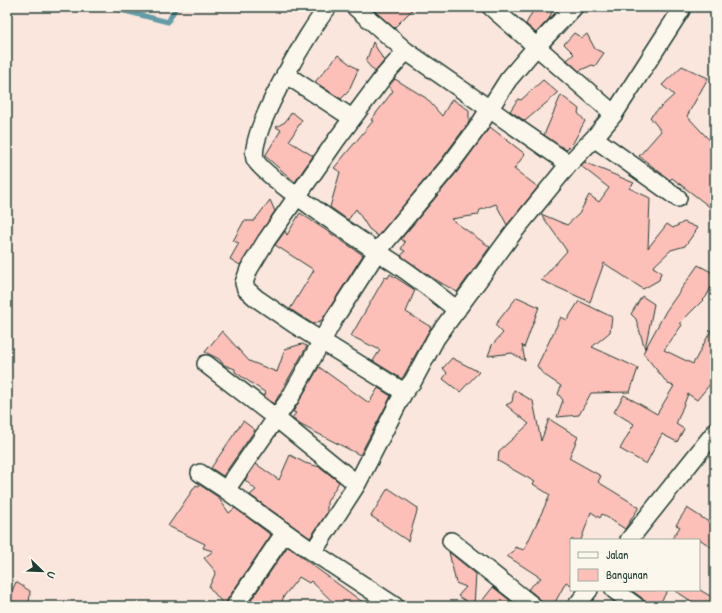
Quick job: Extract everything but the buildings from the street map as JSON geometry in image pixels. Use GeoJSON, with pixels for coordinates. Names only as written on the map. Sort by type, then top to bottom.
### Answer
{"type":"FeatureCollection","features":[{"type":"Feature","properties":{"kind":"street"},"geometry":{"type":"LineString","coordinates":[[328,7],[285,74],[256,143],[255,158],[262,169],[297,196],[457,310]]}},
{"type":"Feature","properties":{"kind":"street"},"geometry":{"type":"LineString","coordinates":[[355,7],[406,51],[569,164]]}},
{"type":"Feature","properties":{"kind":"street"},"geometry":{"type":"LineString","coordinates":[[491,7],[614,114]]}},
{"type":"Feature","properties":{"kind":"street"},"geometry":{"type":"LineString","coordinates":[[226,490],[290,398],[321,342],[377,252],[449,166],[489,110],[508,80],[536,47],[574,7]]}},
{"type":"Feature","properties":{"kind":"street"},"geometry":{"type":"LineString","coordinates":[[313,552],[357,484],[404,392],[413,381],[436,338],[513,233],[569,164],[614,114],[681,10]]}},
{"type":"Feature","properties":{"kind":"street"},"geometry":{"type":"LineString","coordinates":[[404,392],[321,342],[256,298],[246,289],[244,283],[249,269],[266,241],[297,196],[352,118],[384,76],[406,51]]}},
{"type":"Feature","properties":{"kind":"street"},"geometry":{"type":"LineString","coordinates":[[285,74],[352,118]]}},
{"type":"Feature","properties":{"kind":"street"},"geometry":{"type":"LineString","coordinates":[[594,138],[678,198]]}},
{"type":"Feature","properties":{"kind":"street"},"geometry":{"type":"LineString","coordinates":[[206,364],[276,418],[357,484]]}},
{"type":"Feature","properties":{"kind":"street"},"geometry":{"type":"LineString","coordinates":[[631,539],[715,432]]}},
{"type":"Feature","properties":{"kind":"street"},"geometry":{"type":"LineString","coordinates":[[200,473],[313,552],[395,606]]}},
{"type":"Feature","properties":{"kind":"street"},"geometry":{"type":"LineString","coordinates":[[235,606],[285,532]]}},
{"type":"Feature","properties":{"kind":"street"},"geometry":{"type":"LineString","coordinates":[[451,541],[533,606]]}},
{"type":"Feature","properties":{"kind":"street"},"geometry":{"type":"LineString","coordinates":[[576,606],[588,591]]}},
{"type":"Feature","properties":{"kind":"street"},"geometry":{"type":"LineString","coordinates":[[615,591],[636,606]]}},
{"type":"Feature","properties":{"kind":"waterway"},"geometry":{"type":"LineString","coordinates":[[109,7],[168,22],[176,7]]}}]}
